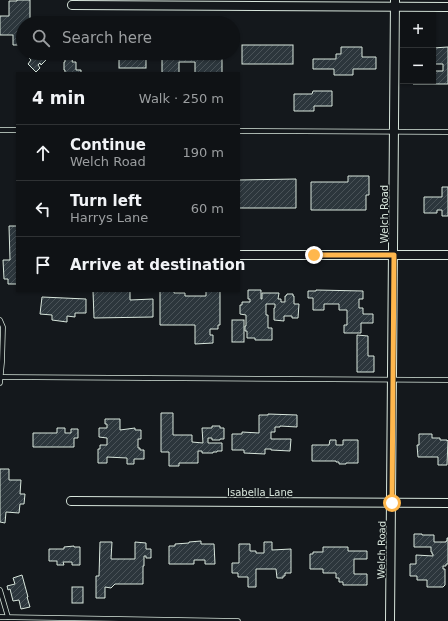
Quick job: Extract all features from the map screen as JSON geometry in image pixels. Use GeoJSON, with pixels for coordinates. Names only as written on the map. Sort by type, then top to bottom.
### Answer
{"type":"FeatureCollection","features":[{"type":"Feature","properties":{"kind":"street"},"geometry":{"type":"LineString","coordinates":[[72,5],[395,3],[448,7]]}},
{"type":"Feature","properties":{"kind":"street","name":"Welch Road"},"geometry":{"type":"LineString","coordinates":[[390,621],[395,3]]}},
{"type":"Feature","properties":{"kind":"street"},"geometry":{"type":"LineString","coordinates":[[240,255],[448,255]]}},
{"type":"Feature","properties":{"kind":"street","name":"Isabella Lane"},"geometry":{"type":"LineString","coordinates":[[71,501],[448,504]]}},
{"type":"Feature","properties":{"kind":"lane"},"geometry":{"type":"LineString","coordinates":[[0,130],[16,130]]}},
{"type":"Feature","properties":{"kind":"lane"},"geometry":{"type":"LineString","coordinates":[[240,131],[448,132]]}},
{"type":"Feature","properties":{"kind":"lane"},"geometry":{"type":"LineString","coordinates":[[0,320],[3,327],[0,383]]}},
{"type":"Feature","properties":{"kind":"lane"},"geometry":{"type":"LineString","coordinates":[[1,377],[448,380]]}},
{"type":"Feature","properties":{"kind":"lane"},"geometry":{"type":"LineString","coordinates":[[0,590],[8,617]]}},
{"type":"Feature","properties":{"kind":"lane"},"geometry":{"type":"LineString","coordinates":[[0,617],[238,621]]}},
{"type":"Feature","properties":{"kind":"building"},"geometry":{"type":"Polygon","coordinates":[[[30,0],[30,16],[16,16],[16,45],[13,45],[13,35],[0,35],[0,16],[9,16],[9,1],[30,0]]]}},
{"type":"Feature","properties":{"kind":"building"},"geometry":{"type":"Polygon","coordinates":[[[242,45],[293,45],[293,64],[242,64],[242,45]]]}},
{"type":"Feature","properties":{"kind":"building"},"geometry":{"type":"Polygon","coordinates":[[[341,47],[362,47],[362,57],[376,57],[376,69],[353,69],[353,75],[334,75],[334,69],[313,69],[313,59],[336,59],[336,54],[341,54],[341,47]]]}},
{"type":"Feature","properties":{"kind":"building"},"geometry":{"type":"Polygon","coordinates":[[[448,47],[448,84],[436,84],[436,71],[443,71],[443,64],[436,64],[436,48],[448,47]]]}},
{"type":"Feature","properties":{"kind":"building"},"geometry":{"type":"Polygon","coordinates":[[[31,60],[46,60],[41,65],[40,63],[38,65],[40,68],[36,72],[28,64],[31,60]]]}},
{"type":"Feature","properties":{"kind":"building"},"geometry":{"type":"Polygon","coordinates":[[[65,60],[72,60],[72,62],[76,62],[76,70],[81,70],[81,72],[65,72],[65,60]]]}},
{"type":"Feature","properties":{"kind":"building"},"geometry":{"type":"Polygon","coordinates":[[[119,60],[146,60],[146,68],[119,68],[119,60]]]}},
{"type":"Feature","properties":{"kind":"building"},"geometry":{"type":"Polygon","coordinates":[[[162,60],[222,60],[222,72],[195,72],[195,62],[179,62],[179,72],[162,72],[162,60]]]}},
{"type":"Feature","properties":{"kind":"building"},"geometry":{"type":"Polygon","coordinates":[[[313,91],[332,91],[332,106],[314,106],[314,111],[294,111],[294,94],[312,94],[313,91]]]}},
{"type":"Feature","properties":{"kind":"building"},"geometry":{"type":"Polygon","coordinates":[[[348,176],[369,176],[369,195],[366,195],[366,210],[311,210],[311,182],[348,182],[348,176]]]}},
{"type":"Feature","properties":{"kind":"building"},"geometry":{"type":"Polygon","coordinates":[[[296,179],[296,208],[240,208],[240,180],[296,179]]]}},
{"type":"Feature","properties":{"kind":"building"},"geometry":{"type":"Polygon","coordinates":[[[442,187],[448,187],[448,216],[442,216],[442,210],[437,210],[437,213],[424,213],[424,197],[442,197],[442,187]]]}},
{"type":"Feature","properties":{"kind":"building"},"geometry":{"type":"Polygon","coordinates":[[[9,226],[16,226],[16,284],[8,284],[8,279],[4,279],[3,260],[10,260],[9,226]]]}},
{"type":"Feature","properties":{"kind":"building"},"geometry":{"type":"Polygon","coordinates":[[[248,290],[261,290],[261,299],[262,293],[279,293],[278,299],[281,299],[281,302],[285,302],[285,296],[287,294],[293,294],[294,304],[299,304],[298,318],[284,316],[284,321],[274,320],[275,304],[266,304],[268,328],[272,328],[272,340],[255,340],[255,338],[247,338],[247,331],[245,331],[246,315],[240,314],[240,305],[242,305],[242,302],[250,302],[250,299],[248,299],[248,290]]]}},
{"type":"Feature","properties":{"kind":"building"},"geometry":{"type":"Polygon","coordinates":[[[308,291],[363,291],[363,299],[359,299],[359,308],[363,308],[363,314],[373,314],[373,323],[361,323],[361,333],[344,333],[344,325],[347,325],[347,310],[339,310],[339,304],[324,304],[324,310],[313,310],[313,298],[308,298],[308,291]]]}},
{"type":"Feature","properties":{"kind":"building"},"geometry":{"type":"Polygon","coordinates":[[[93,292],[130,292],[130,300],[153,299],[153,317],[94,318],[93,292]]]}},
{"type":"Feature","properties":{"kind":"building"},"geometry":{"type":"Polygon","coordinates":[[[160,292],[185,293],[185,296],[206,296],[206,292],[220,292],[220,325],[218,325],[218,329],[210,329],[210,335],[213,335],[213,343],[195,344],[195,325],[160,325],[160,292]]]}},
{"type":"Feature","properties":{"kind":"building"},"geometry":{"type":"Polygon","coordinates":[[[42,297],[86,299],[86,313],[75,313],[75,317],[67,316],[67,322],[52,320],[52,315],[40,314],[42,297]]]}},
{"type":"Feature","properties":{"kind":"building"},"geometry":{"type":"Polygon","coordinates":[[[232,320],[244,320],[244,342],[232,342],[232,320]]]}},
{"type":"Feature","properties":{"kind":"building"},"geometry":{"type":"Polygon","coordinates":[[[357,335],[368,336],[368,356],[374,356],[374,372],[357,372],[357,335]]]}},
{"type":"Feature","properties":{"kind":"building"},"geometry":{"type":"Polygon","coordinates":[[[161,413],[173,413],[173,435],[192,435],[192,442],[203,443],[202,428],[220,426],[220,428],[224,428],[224,439],[212,440],[212,438],[208,438],[208,443],[222,443],[222,451],[202,453],[202,451],[198,451],[198,463],[179,463],[179,466],[169,466],[169,452],[161,452],[161,413]]]}},
{"type":"Feature","properties":{"kind":"building"},"geometry":{"type":"Polygon","coordinates":[[[259,415],[297,415],[297,427],[280,426],[275,427],[275,432],[271,432],[271,439],[291,439],[290,451],[265,449],[265,454],[244,453],[244,450],[232,450],[232,434],[242,434],[242,432],[259,433],[259,415]]]}},
{"type":"Feature","properties":{"kind":"building"},"geometry":{"type":"Polygon","coordinates":[[[105,419],[120,419],[120,430],[135,428],[135,430],[141,430],[141,439],[138,439],[138,448],[140,448],[140,450],[144,450],[144,459],[134,459],[134,464],[127,464],[127,458],[107,457],[107,463],[98,463],[98,449],[100,449],[100,445],[107,445],[107,438],[99,437],[99,428],[107,428],[105,419]]]}},
{"type":"Feature","properties":{"kind":"building"},"geometry":{"type":"Polygon","coordinates":[[[57,428],[65,428],[65,433],[71,433],[71,429],[78,429],[78,438],[74,438],[74,447],[33,447],[33,433],[57,433],[57,428]]]}},
{"type":"Feature","properties":{"kind":"building"},"geometry":{"type":"Polygon","coordinates":[[[419,434],[432,434],[432,438],[448,440],[447,465],[438,465],[438,457],[418,457],[417,445],[419,445],[419,434]]]}},
{"type":"Feature","properties":{"kind":"building"},"geometry":{"type":"Polygon","coordinates":[[[330,440],[336,440],[336,445],[343,445],[343,440],[358,440],[358,463],[339,464],[339,462],[336,461],[312,461],[312,445],[329,445],[330,440]]]}},
{"type":"Feature","properties":{"kind":"building"},"geometry":{"type":"Polygon","coordinates":[[[0,469],[9,469],[9,480],[21,480],[20,494],[25,494],[24,504],[20,504],[19,513],[6,512],[5,523],[0,522],[0,469]]]}},
{"type":"Feature","properties":{"kind":"building"},"geometry":{"type":"Polygon","coordinates":[[[414,534],[434,535],[434,542],[446,542],[448,538],[448,564],[443,566],[443,569],[445,569],[445,585],[443,587],[427,587],[427,580],[417,580],[417,576],[410,576],[410,564],[416,564],[416,555],[433,556],[431,547],[414,547],[414,534]]]}},
{"type":"Feature","properties":{"kind":"building"},"geometry":{"type":"Polygon","coordinates":[[[201,541],[201,544],[214,544],[215,564],[205,564],[205,560],[194,560],[194,564],[169,564],[169,546],[201,541]]]}},
{"type":"Feature","properties":{"kind":"building"},"geometry":{"type":"Polygon","coordinates":[[[100,542],[112,542],[111,559],[135,559],[135,542],[146,543],[146,549],[151,549],[151,558],[146,558],[146,556],[144,556],[143,584],[115,584],[111,588],[105,587],[105,598],[96,598],[96,576],[99,576],[100,542]]]}},
{"type":"Feature","properties":{"kind":"building"},"geometry":{"type":"Polygon","coordinates":[[[264,542],[272,542],[272,550],[291,549],[291,573],[285,573],[283,578],[277,578],[276,569],[256,569],[256,587],[248,587],[248,577],[238,577],[238,573],[232,573],[232,563],[239,563],[239,544],[250,544],[250,551],[264,553],[264,542]]]}},
{"type":"Feature","properties":{"kind":"building"},"geometry":{"type":"Polygon","coordinates":[[[64,547],[80,547],[80,565],[72,565],[72,562],[63,562],[64,565],[57,565],[57,561],[49,561],[49,549],[64,549],[64,547]]]}},
{"type":"Feature","properties":{"kind":"building"},"geometry":{"type":"Polygon","coordinates":[[[323,547],[348,547],[348,551],[367,551],[367,559],[354,559],[354,574],[367,574],[367,585],[343,585],[343,582],[339,582],[339,578],[336,578],[336,573],[323,573],[323,569],[310,569],[310,554],[313,554],[313,552],[323,552],[323,547]]]}},
{"type":"Feature","properties":{"kind":"building"},"geometry":{"type":"Polygon","coordinates":[[[22,575],[30,607],[21,609],[19,600],[13,601],[10,589],[8,590],[7,586],[15,584],[13,578],[22,575]]]}},
{"type":"Feature","properties":{"kind":"building"},"geometry":{"type":"Polygon","coordinates":[[[72,587],[83,587],[83,603],[72,603],[72,587]]]}},
{"type":"Feature","properties":{"kind":"route"},"geometry":{"type":"LineString","coordinates":[[314,255],[394,255],[392,503]]}}]}
